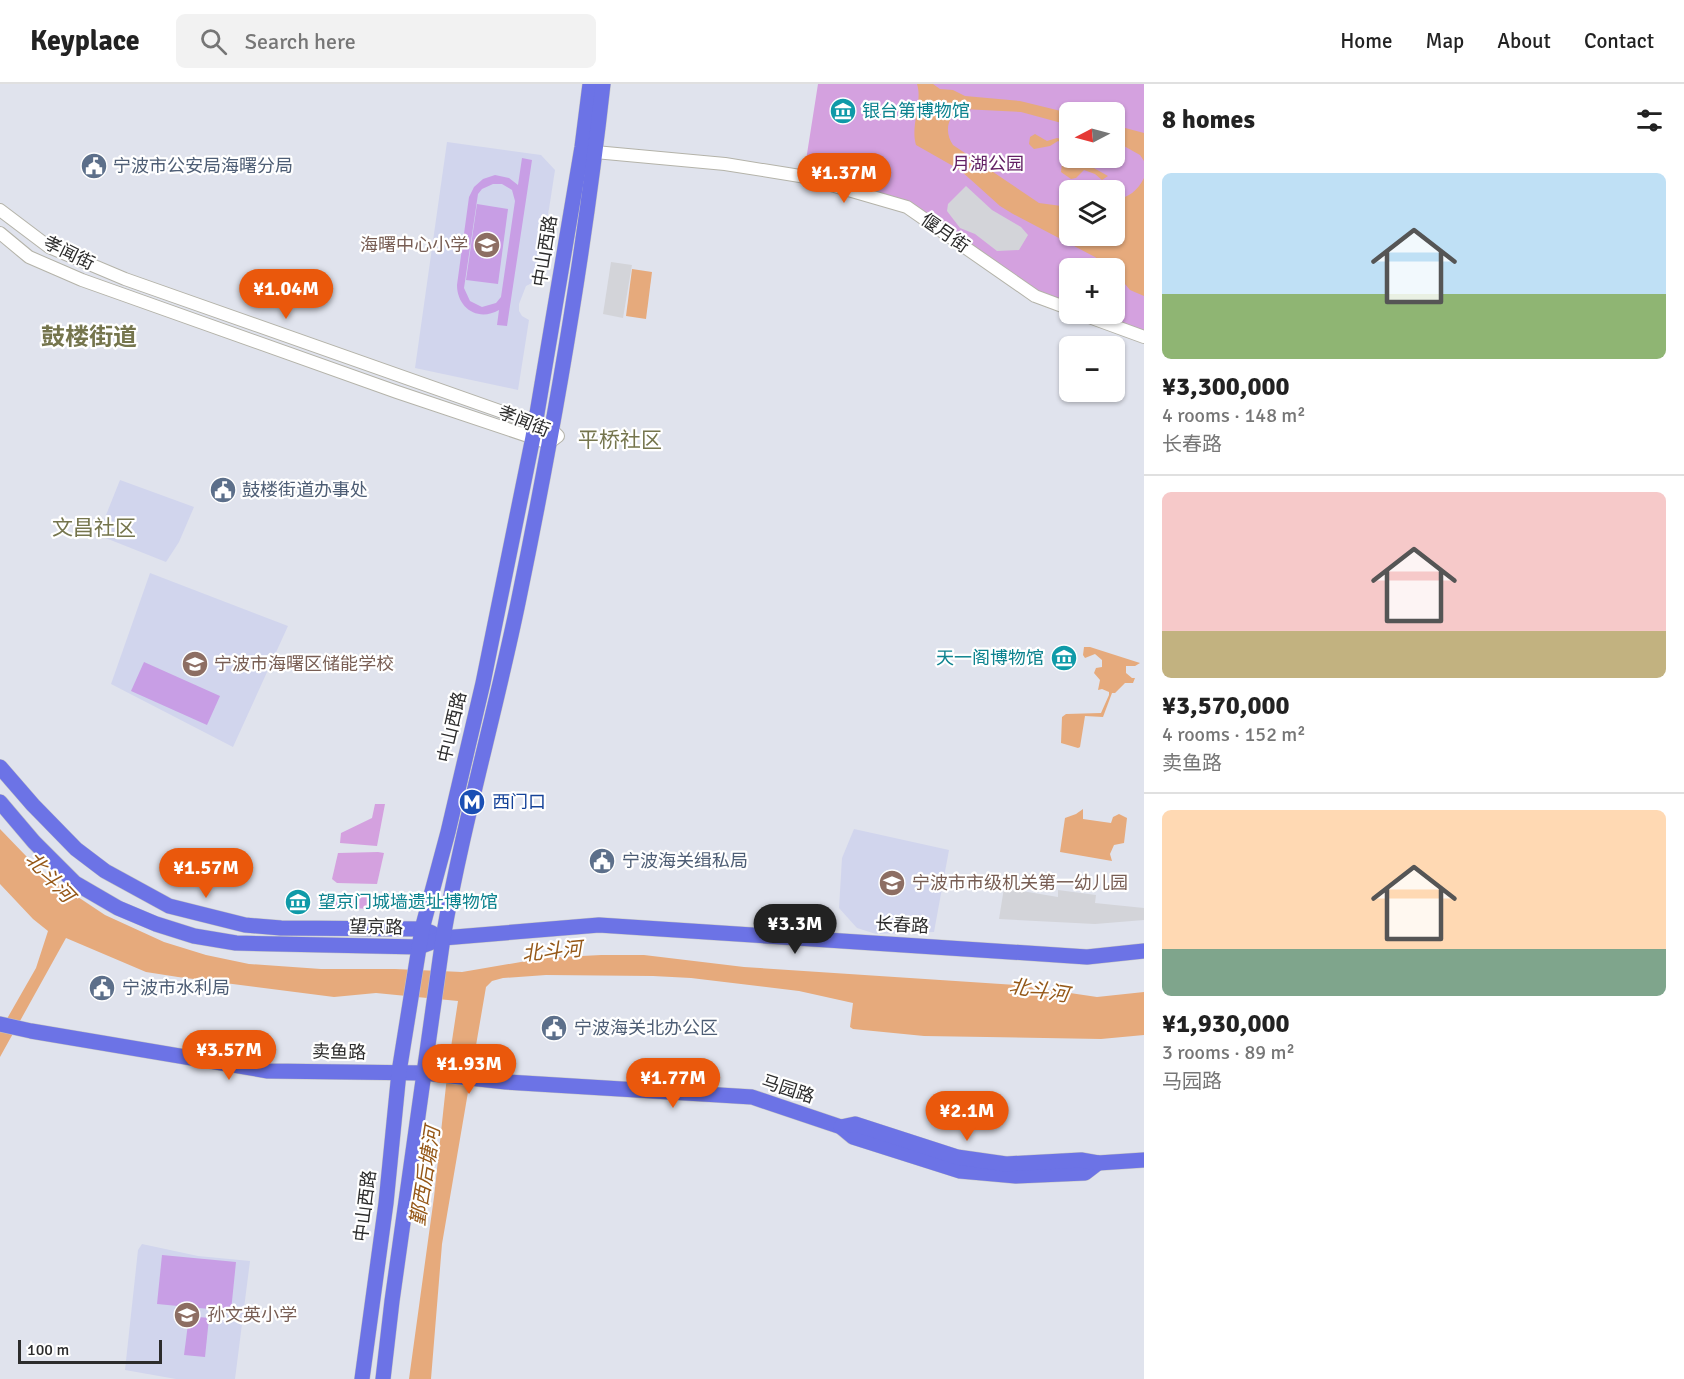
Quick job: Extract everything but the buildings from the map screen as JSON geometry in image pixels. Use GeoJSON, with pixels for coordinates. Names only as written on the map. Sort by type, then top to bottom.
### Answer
{"type":"FeatureCollection","features":[{"type":"Feature","properties":{"kind":"main road","name":"中山西路"},"geometry":{"type":"LineString","coordinates":[[362,1379],[386,1203],[399,1072],[422,929],[448,832],[483,683],[535,431],[582,147],[590,84]]}},
{"type":"Feature","properties":{"kind":"main road","name":"中山西路"},"geometry":{"type":"LineString","coordinates":[[383,1379],[392,1302],[429,1073],[434,1004],[443,938],[452,886],[495,712],[520,597],[582,250],[603,84]]}},
{"type":"Feature","properties":{"kind":"main road","name":"望京路"},"geometry":{"type":"LineString","coordinates":[[0,767],[76,849],[105,871],[168,906],[245,926],[422,929],[443,938]]}},
{"type":"Feature","properties":{"kind":"main road","name":"望京路"},"geometry":{"type":"LineString","coordinates":[[0,802],[34,842],[75,883],[118,908],[156,924],[194,936],[236,944],[418,954],[443,938]]}},
{"type":"Feature","properties":{"kind":"main road","name":"长春路"},"geometry":{"type":"LineString","coordinates":[[443,938],[600,925],[1087,957],[1144,951]]}},
{"type":"Feature","properties":{"kind":"main road","name":"卖鱼路"},"geometry":{"type":"LineString","coordinates":[[0,1024],[268,1071],[429,1073]]}},
{"type":"Feature","properties":{"kind":"main road","name":"马园路"},"geometry":{"type":"LineString","coordinates":[[429,1073],[506,1082],[752,1097],[841,1127],[855,1125],[957,1157],[1006,1164],[1081,1160],[1098,1163],[1144,1160]]}},
{"type":"Feature","properties":{"kind":"street","name":"偃月街"},"geometry":{"type":"LineString","coordinates":[[596,152],[725,164],[800,176],[908,207],[1035,296],[1059,305]]}},
{"type":"Feature","properties":{"kind":"street","name":"孝闻街"},"geometry":{"type":"LineString","coordinates":[[0,210],[49,247],[125,279],[550,436]]}},
{"type":"Feature","properties":{"kind":"street","name":"孝闻街"},"geometry":{"type":"LineString","coordinates":[[0,233],[29,257],[82,280],[397,392],[535,431]]}},
{"type":"Feature","properties":{"kind":"street"},"geometry":{"type":"LineString","coordinates":[[1108,324],[1144,337]]}},
{"type":"Feature","properties":{"kind":"shaded area","name":"海曙中心小学"},"geometry":{"type":"Polygon","coordinates":[[[447,142],[541,155],[555,170],[534,282],[526,286],[519,304],[522,316],[529,320],[518,390],[415,368],[447,142]]]}},
{"type":"Feature","properties":{"kind":"shaded area"},"geometry":{"type":"Polygon","coordinates":[[[522,158],[532,160],[507,326],[497,325],[499,310],[484,314],[470,311],[458,293],[457,285],[469,197],[474,187],[483,179],[495,175],[509,178],[518,185],[522,158]],[[493,184],[482,189],[478,194],[464,288],[470,301],[482,307],[496,303],[501,297],[515,201],[512,190],[502,184],[493,184]]]}},
{"type":"Feature","properties":{"kind":"shaded area"},"geometry":{"type":"Polygon","coordinates":[[[966,186],[992,210],[1021,227],[1028,235],[1019,250],[997,251],[975,234],[960,228],[947,211],[948,204],[966,186]]]}},
{"type":"Feature","properties":{"kind":"shaded area"},"geometry":{"type":"Polygon","coordinates":[[[477,204],[508,209],[498,284],[466,280],[477,204]]]}},
{"type":"Feature","properties":{"kind":"shaded area"},"geometry":{"type":"Polygon","coordinates":[[[611,262],[632,265],[623,318],[603,314],[611,262]]]}},
{"type":"Feature","properties":{"kind":"shaded area"},"geometry":{"type":"Polygon","coordinates":[[[120,480],[194,507],[179,542],[166,562],[98,535],[120,480]]]}},
{"type":"Feature","properties":{"kind":"shaded area","name":"宁波市海曙区储能学校"},"geometry":{"type":"Polygon","coordinates":[[[150,573],[288,626],[233,747],[111,684],[150,573]]]}},
{"type":"Feature","properties":{"kind":"shaded area"},"geometry":{"type":"Polygon","coordinates":[[[144,662],[220,696],[207,725],[131,691],[144,662]]]}},
{"type":"Feature","properties":{"kind":"shaded area","name":"宁波市市级机关第一幼儿园"},"geometry":{"type":"Polygon","coordinates":[[[854,829],[949,850],[934,932],[876,934],[857,928],[839,908],[842,858],[854,829]]]}},
{"type":"Feature","properties":{"kind":"shaded area"},"geometry":{"type":"Polygon","coordinates":[[[1004,888],[1058,897],[1058,890],[1096,895],[1095,903],[1144,908],[1144,920],[1095,924],[999,919],[1004,888]]]}},
{"type":"Feature","properties":{"kind":"shaded area","name":"孙文英小学"},"geometry":{"type":"Polygon","coordinates":[[[142,1244],[198,1256],[250,1261],[235,1379],[176,1379],[125,1370],[138,1250],[142,1244]]]}},
{"type":"Feature","properties":{"kind":"shaded area"},"geometry":{"type":"Polygon","coordinates":[[[162,1255],[236,1262],[231,1311],[157,1304],[162,1255]]]}},
{"type":"Feature","properties":{"kind":"shaded area"},"geometry":{"type":"Polygon","coordinates":[[[189,1316],[209,1318],[205,1357],[184,1355],[189,1316]]]}},
{"type":"Feature","properties":{"kind":"green space","name":"月湖公园"},"geometry":{"type":"Polygon","coordinates":[[[818,84],[1144,84],[1144,331],[1122,324],[1125,324],[1125,258],[1059,258],[1059,303],[1036,293],[908,206],[804,173],[818,84]]]}},
{"type":"Feature","properties":{"kind":"green space"},"geometry":{"type":"Polygon","coordinates":[[[375,804],[385,804],[377,846],[340,843],[341,833],[372,818],[375,804]]]}},
{"type":"Feature","properties":{"kind":"green space"},"geometry":{"type":"Polygon","coordinates":[[[338,853],[384,853],[377,884],[337,883],[332,879],[338,853]]]}},
{"type":"Feature","properties":{"kind":"green space"},"geometry":{"type":"Polygon","coordinates":[[[365,892],[375,895],[372,909],[327,907],[328,900],[365,892]]]}},
{"type":"Feature","properties":{"kind":"water"},"geometry":{"type":"Polygon","coordinates":[[[917,84],[933,84],[940,89],[953,90],[965,96],[1020,101],[1059,111],[1059,122],[1021,112],[962,109],[950,120],[948,135],[953,145],[1039,203],[1059,206],[1059,238],[1000,206],[960,170],[916,145],[914,130],[917,84]]]}},
{"type":"Feature","properties":{"kind":"water"},"geometry":{"type":"Polygon","coordinates":[[[1125,128],[1144,133],[1144,161],[1140,155],[1125,147],[1125,128]]]}},
{"type":"Feature","properties":{"kind":"water"},"geometry":{"type":"Polygon","coordinates":[[[1035,134],[1047,141],[1057,138],[1059,142],[1034,149],[1029,144],[1030,137],[1035,134]]]}},
{"type":"Feature","properties":{"kind":"water"},"geometry":{"type":"Polygon","coordinates":[[[1061,168],[1094,168],[1108,176],[1102,180],[1095,174],[1084,170],[1076,178],[1071,179],[1061,172],[1061,168]]]}},
{"type":"Feature","properties":{"kind":"water"},"geometry":{"type":"Polygon","coordinates":[[[1144,178],[1144,296],[1130,290],[1125,284],[1125,258],[1095,257],[1074,246],[1125,246],[1125,196],[1132,193],[1144,178]]]}},
{"type":"Feature","properties":{"kind":"water"},"geometry":{"type":"Polygon","coordinates":[[[632,269],[652,272],[646,319],[626,316],[632,269]]]}},
{"type":"Feature","properties":{"kind":"water"},"geometry":{"type":"Polygon","coordinates":[[[1084,647],[1140,663],[1135,666],[1126,666],[1126,673],[1135,678],[1133,683],[1125,683],[1115,693],[1112,693],[1103,717],[1085,716],[1078,748],[1061,743],[1062,717],[1066,714],[1101,713],[1109,695],[1109,692],[1098,690],[1100,680],[1094,673],[1096,668],[1102,667],[1102,660],[1095,654],[1085,658],[1084,647]]]}},
{"type":"Feature","properties":{"kind":"water"},"geometry":{"type":"Polygon","coordinates":[[[1083,809],[1083,819],[1111,823],[1113,817],[1119,814],[1127,818],[1124,843],[1114,845],[1110,854],[1112,861],[1060,852],[1065,818],[1083,809]]]}},
{"type":"Feature","properties":{"kind":"water","name":"北斗河"},"geometry":{"type":"Polygon","coordinates":[[[0,829],[54,881],[105,915],[164,942],[206,955],[249,964],[321,969],[462,972],[544,958],[644,955],[744,967],[1016,985],[1097,997],[1144,992],[1144,1035],[1101,1039],[924,1036],[853,1029],[850,1027],[853,1003],[799,991],[691,978],[546,975],[492,981],[486,987],[442,1244],[431,1379],[409,1379],[458,1001],[376,993],[334,997],[146,972],[66,938],[0,1057],[0,1031],[36,968],[48,931],[33,919],[0,884],[0,829]]]}},
{"type":"Feature","properties":{"kind":"place","name":"银台第博物馆"},"geometry":{"type":"Point","coordinates":[843,111]}},
{"type":"Feature","properties":{"kind":"place","name":"宁波市公安局海曙分局"},"geometry":{"type":"Point","coordinates":[94,166]}},
{"type":"Feature","properties":{"kind":"place","name":"海曙中心小学"},"geometry":{"type":"Point","coordinates":[487,245]}},
{"type":"Feature","properties":{"kind":"place","name":"鼓楼街道办事处"},"geometry":{"type":"Point","coordinates":[223,490]}},
{"type":"Feature","properties":{"kind":"place","name":"天一阁博物馆"},"geometry":{"type":"Point","coordinates":[1064,658]}},
{"type":"Feature","properties":{"kind":"place","name":"宁波市海曙区储能学校"},"geometry":{"type":"Point","coordinates":[195,664]}},
{"type":"Feature","properties":{"kind":"place","name":"西门口"},"geometry":{"type":"Point","coordinates":[472,802]}},
{"type":"Feature","properties":{"kind":"place","name":"宁波海关缉私局"},"geometry":{"type":"Point","coordinates":[602,861]}},
{"type":"Feature","properties":{"kind":"place","name":"宁波市市级机关第一幼儿园"},"geometry":{"type":"Point","coordinates":[892,883]}},
{"type":"Feature","properties":{"kind":"place","name":"望京门城墙遗址博物馆"},"geometry":{"type":"Point","coordinates":[298,902]}},
{"type":"Feature","properties":{"kind":"place","name":"宁波市水利局"},"geometry":{"type":"Point","coordinates":[102,988]}},
{"type":"Feature","properties":{"kind":"place","name":"宁波海关北办公区"},"geometry":{"type":"Point","coordinates":[554,1028]}},
{"type":"Feature","properties":{"kind":"place","name":"孙文英小学"},"geometry":{"type":"Point","coordinates":[187,1315]}},
{"type":"Feature","properties":{"kind":"district","name":"鼓楼街道"},"geometry":{"type":"Point","coordinates":[89,337]}},
{"type":"Feature","properties":{"kind":"district","name":"平桥社区"},"geometry":{"type":"Point","coordinates":[620,440]}},
{"type":"Feature","properties":{"kind":"district","name":"文昌社区"},"geometry":{"type":"Point","coordinates":[94,528]}},
{"type":"Feature","properties":{"kind":"water label","name":"鄞西后塘河"},"geometry":{"type":"Point","coordinates":[425,1176]}}]}
